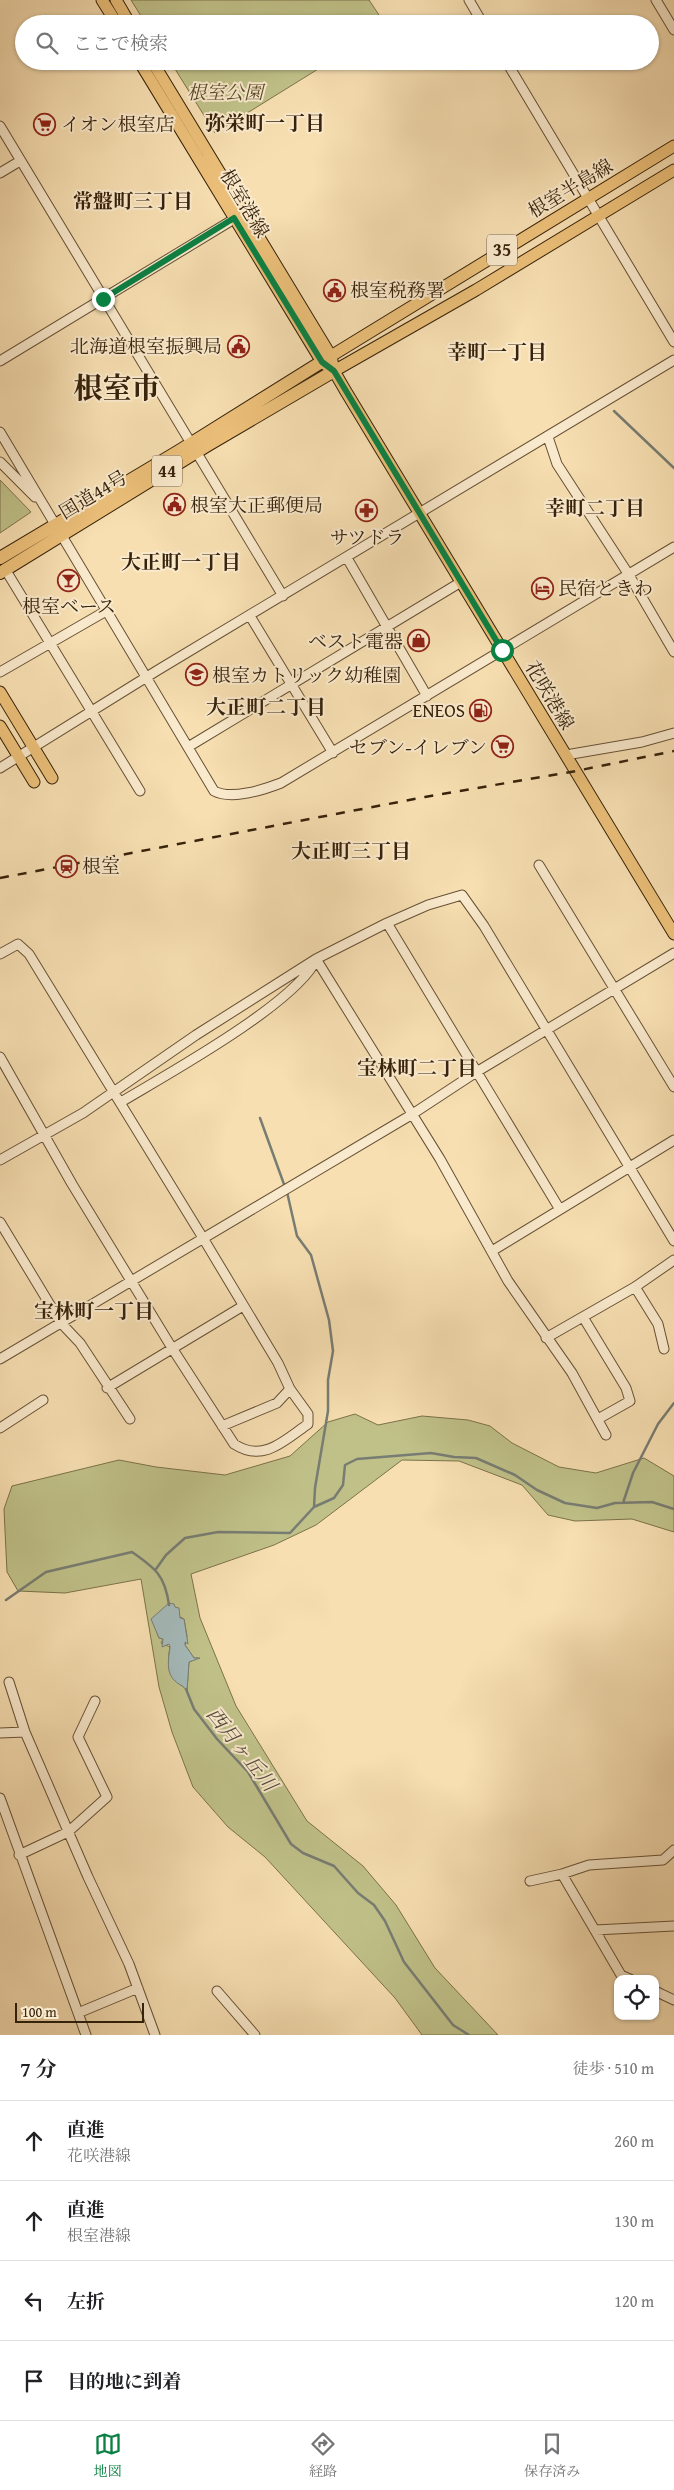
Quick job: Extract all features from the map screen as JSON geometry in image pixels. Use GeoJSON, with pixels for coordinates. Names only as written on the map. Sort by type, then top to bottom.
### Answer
{"type":"FeatureCollection","features":[{"type":"Feature","properties":{"kind":"highway","name":"国道44号"},"geometry":{"type":"LineString","coordinates":[[193,448],[326,359]]}},
{"type":"Feature","properties":{"kind":"highway","name":"国道44号"},"geometry":{"type":"LineString","coordinates":[[2,567],[59,529],[193,448],[334,371]]}},
{"type":"Feature","properties":{"kind":"main road"},"geometry":{"type":"LineString","coordinates":[[102,0],[111,15]]}},
{"type":"Feature","properties":{"kind":"main road"},"geometry":{"type":"LineString","coordinates":[[116,0],[125,15]]}},
{"type":"Feature","properties":{"kind":"main road","name":"根室港線"},"geometry":{"type":"LineString","coordinates":[[145,70],[239,216],[326,359]]}},
{"type":"Feature","properties":{"kind":"main road","name":"根室港線"},"geometry":{"type":"LineString","coordinates":[[157,70],[239,216]]}},
{"type":"Feature","properties":{"kind":"main road","name":"根室半島線"},"geometry":{"type":"LineString","coordinates":[[326,359],[674,146]]}},
{"type":"Feature","properties":{"kind":"main road","name":"根室半島線"},"geometry":{"type":"LineString","coordinates":[[334,371],[476,290],[598,216],[672,174]]}},
{"type":"Feature","properties":{"kind":"main road","name":"花咲港線"},"geometry":{"type":"LineString","coordinates":[[326,359],[674,934]]}},
{"type":"Feature","properties":{"kind":"main road"},"geometry":{"type":"LineString","coordinates":[[0,692],[52,778]]}},
{"type":"Feature","properties":{"kind":"main road"},"geometry":{"type":"LineString","coordinates":[[0,726],[34,782]]}},
{"type":"Feature","properties":{"kind":"street"},"geometry":{"type":"LineString","coordinates":[[469,0],[478,15]]}},
{"type":"Feature","properties":{"kind":"street"},"geometry":{"type":"LineString","coordinates":[[656,0],[674,30]]}},
{"type":"Feature","properties":{"kind":"street"},"geometry":{"type":"LineString","coordinates":[[511,70],[674,342]]}},
{"type":"Feature","properties":{"kind":"street"},"geometry":{"type":"LineString","coordinates":[[0,126],[283,596]]}},
{"type":"Feature","properties":{"kind":"street"},"geometry":{"type":"LineString","coordinates":[[0,173],[20,161]]}},
{"type":"Feature","properties":{"kind":"street"},"geometry":{"type":"LineString","coordinates":[[0,361],[239,216]]}},
{"type":"Feature","properties":{"kind":"street"},"geometry":{"type":"LineString","coordinates":[[0,768],[674,360]]}},
{"type":"Feature","properties":{"kind":"street"},"geometry":{"type":"LineString","coordinates":[[0,432],[214,791],[223,796],[270,788],[333,753],[674,547]]}},
{"type":"Feature","properties":{"kind":"street"},"geometry":{"type":"LineString","coordinates":[[548,436],[558,464],[674,652]]}},
{"type":"Feature","properties":{"kind":"street"},"geometry":{"type":"LineString","coordinates":[[0,462],[46,507]]}},
{"type":"Feature","properties":{"kind":"street"},"geometry":{"type":"LineString","coordinates":[[347,558],[385,627],[427,696]]}},
{"type":"Feature","properties":{"kind":"street"},"geometry":{"type":"LineString","coordinates":[[2,567],[51,643],[140,791]]}},
{"type":"Feature","properties":{"kind":"street"},"geometry":{"type":"LineString","coordinates":[[188,747],[462,582]]}},
{"type":"Feature","properties":{"kind":"street"},"geometry":{"type":"LineString","coordinates":[[0,672],[106,611]]}},
{"type":"Feature","properties":{"kind":"street"},"geometry":{"type":"LineString","coordinates":[[250,616],[333,753]]}},
{"type":"Feature","properties":{"kind":"street"},"geometry":{"type":"LineString","coordinates":[[566,755],[642,742],[674,733]]}},
{"type":"Feature","properties":{"kind":"street"},"geometry":{"type":"LineString","coordinates":[[539,865],[674,1087]]}},
{"type":"Feature","properties":{"kind":"street"},"geometry":{"type":"LineString","coordinates":[[0,1160],[84,1113],[196,1035],[316,959],[387,923],[428,905],[462,895],[468,900],[674,1241]]}},
{"type":"Feature","properties":{"kind":"street"},"geometry":{"type":"LineString","coordinates":[[387,923],[478,1070],[559,1208]]}},
{"type":"Feature","properties":{"kind":"street"},"geometry":{"type":"LineString","coordinates":[[0,954],[18,944],[29,954],[121,1102],[243,1306],[290,1389],[308,1414],[308,1424],[277,1446],[257,1453],[245,1452],[234,1444],[172,1348],[44,1135],[0,1057]]}},
{"type":"Feature","properties":{"kind":"street"},"geometry":{"type":"LineString","coordinates":[[0,1359],[411,1115],[478,1070],[674,953]]}},
{"type":"Feature","properties":{"kind":"street"},"geometry":{"type":"LineString","coordinates":[[121,1102],[201,1054],[262,1012],[292,989],[311,970],[316,959]]}},
{"type":"Feature","properties":{"kind":"street"},"geometry":{"type":"LineString","coordinates":[[316,959],[440,1159],[508,1281],[572,1373],[606,1435]]}},
{"type":"Feature","properties":{"kind":"street"},"geometry":{"type":"LineString","coordinates":[[492,1251],[559,1208],[674,1140]]}},
{"type":"Feature","properties":{"kind":"street"},"geometry":{"type":"LineString","coordinates":[[0,1222],[61,1323],[80,1343],[107,1388],[130,1420]]}},
{"type":"Feature","properties":{"kind":"street"},"geometry":{"type":"LineString","coordinates":[[546,1338],[635,1287],[674,1260]]}},
{"type":"Feature","properties":{"kind":"street"},"geometry":{"type":"LineString","coordinates":[[635,1287],[658,1324],[664,1349]]}},
{"type":"Feature","properties":{"kind":"street"},"geometry":{"type":"LineString","coordinates":[[107,1388],[243,1306]]}},
{"type":"Feature","properties":{"kind":"street"},"geometry":{"type":"LineString","coordinates":[[583,1317],[626,1388],[630,1401],[598,1419]]}},
{"type":"Feature","properties":{"kind":"street"},"geometry":{"type":"LineString","coordinates":[[222,1426],[277,1403],[290,1389]]}},
{"type":"Feature","properties":{"kind":"street"},"geometry":{"type":"LineString","coordinates":[[0,1428],[44,1400]]}},
{"type":"Feature","properties":{"kind":"street"},"geometry":{"type":"LineString","coordinates":[[9,1682],[25,1732],[68,1832],[129,1964],[154,2035]]}},
{"type":"Feature","properties":{"kind":"street"},"geometry":{"type":"LineString","coordinates":[[19,1855],[68,1832],[107,1797],[78,1737],[95,1701]]}},
{"type":"Feature","properties":{"kind":"street"},"geometry":{"type":"LineString","coordinates":[[0,1733],[25,1732]]}},
{"type":"Feature","properties":{"kind":"street"},"geometry":{"type":"LineString","coordinates":[[0,1798],[19,1855],[86,2035]]}},
{"type":"Feature","properties":{"kind":"street"},"geometry":{"type":"LineString","coordinates":[[530,1880],[562,1874],[589,1865],[663,1860],[674,1850]]}},
{"type":"Feature","properties":{"kind":"street"},"geometry":{"type":"LineString","coordinates":[[562,1874],[621,1975]]}},
{"type":"Feature","properties":{"kind":"street"},"geometry":{"type":"LineString","coordinates":[[595,1930],[674,1926]]}},
{"type":"Feature","properties":{"kind":"street"},"geometry":{"type":"LineString","coordinates":[[78,2014],[138,1988]]}},
{"type":"Feature","properties":{"kind":"street"},"geometry":{"type":"LineString","coordinates":[[217,1991],[255,2035]]}},
{"type":"Feature","properties":{"kind":"street"},"geometry":{"type":"LineString","coordinates":[[659,1993],[674,2000]]}},
{"type":"Feature","properties":{"kind":"green space"},"geometry":{"type":"Polygon","coordinates":[[[131,0],[369,0],[379,15],[140,15],[131,0]]]}},
{"type":"Feature","properties":{"kind":"green space","name":"根室公園"},"geometry":{"type":"Polygon","coordinates":[[[176,70],[316,70],[215,133],[176,70]]]}},
{"type":"Feature","properties":{"kind":"green space"},"geometry":{"type":"Polygon","coordinates":[[[0,480],[31,512],[0,533],[0,480]]]}},
{"type":"Feature","properties":{"kind":"green space"},"geometry":{"type":"Polygon","coordinates":[[[355,1414],[378,1425],[422,1416],[468,1420],[490,1426],[512,1443],[559,1467],[596,1473],[644,1458],[674,1476],[674,1532],[632,1519],[575,1521],[548,1515],[522,1485],[459,1461],[402,1460],[316,1525],[274,1545],[191,1574],[200,1618],[236,1706],[307,1821],[363,1866],[396,1905],[435,1968],[498,2035],[422,2035],[395,1998],[265,1857],[228,1827],[193,1787],[172,1732],[159,1687],[141,1579],[65,1593],[18,1591],[7,1572],[4,1509],[12,1486],[119,1460],[156,1467],[225,1475],[290,1456],[328,1422],[355,1414]],[[165,1609],[152,1619],[159,1638],[163,1639],[161,1643],[170,1647],[168,1661],[171,1675],[187,1690],[189,1662],[198,1658],[194,1658],[185,1645],[187,1636],[184,1619],[165,1609]]]}},
{"type":"Feature","properties":{"kind":"shaded area"},"geometry":{"type":"Polygon","coordinates":[[[169,1603],[179,1608],[180,1618],[184,1619],[188,1644],[185,1642],[185,1645],[194,1658],[200,1658],[189,1662],[187,1691],[176,1682],[170,1673],[169,1644],[162,1647],[163,1639],[159,1638],[151,1619],[169,1603]]]}},
{"type":"Feature","properties":{"kind":"waterway"},"geometry":{"type":"LineString","coordinates":[[614,411],[674,468]]}},
{"type":"Feature","properties":{"kind":"waterway"},"geometry":{"type":"LineString","coordinates":[[260,1118],[285,1187]]}},
{"type":"Feature","properties":{"kind":"waterway"},"geometry":{"type":"LineString","coordinates":[[287,1192],[297,1236],[311,1255],[329,1320],[333,1351],[328,1380],[328,1411],[315,1488],[314,1507]]}},
{"type":"Feature","properties":{"kind":"waterway"},"geometry":{"type":"LineString","coordinates":[[623,1503],[633,1473],[658,1424],[674,1403]]}},
{"type":"Feature","properties":{"kind":"waterway"},"geometry":{"type":"LineString","coordinates":[[156,1569],[166,1555],[185,1538],[218,1532],[290,1533],[314,1507],[334,1498],[343,1485],[345,1465],[357,1459],[431,1453],[476,1458],[515,1475],[537,1490],[565,1503],[597,1508],[615,1503],[652,1502],[674,1509]]}},
{"type":"Feature","properties":{"kind":"waterway","name":"西月ヶ丘川"},"geometry":{"type":"LineString","coordinates":[[6,1600],[46,1572],[132,1552],[158,1573],[165,1586],[169,1605]]}},
{"type":"Feature","properties":{"kind":"waterway","name":"西月ヶ丘川"},"geometry":{"type":"LineString","coordinates":[[186,1689],[194,1709],[217,1739],[248,1772],[291,1844],[303,1853],[334,1866],[358,1893],[374,1905],[385,1921],[404,1962],[453,2025],[469,2035]]}},
{"type":"Feature","properties":{"kind":"railway"},"geometry":{"type":"LineString","coordinates":[[0,878],[425,797],[576,771],[674,751]]}},
{"type":"Feature","properties":{"kind":"place","name":"イオン根室店"},"geometry":{"type":"Point","coordinates":[45,124]}},
{"type":"Feature","properties":{"kind":"place","name":"根室税務署"},"geometry":{"type":"Point","coordinates":[334,290]}},
{"type":"Feature","properties":{"kind":"place","name":"北海道根室振興局"},"geometry":{"type":"Point","coordinates":[238,346]}},
{"type":"Feature","properties":{"kind":"place","name":"根室大正郵便局"},"geometry":{"type":"Point","coordinates":[174,505]}},
{"type":"Feature","properties":{"kind":"place","name":"サツドラ"},"geometry":{"type":"Point","coordinates":[367,511]}},
{"type":"Feature","properties":{"kind":"place","name":"根室ベース"},"geometry":{"type":"Point","coordinates":[69,580]}},
{"type":"Feature","properties":{"kind":"place","name":"民宿ときわ"},"geometry":{"type":"Point","coordinates":[542,588]}},
{"type":"Feature","properties":{"kind":"place","name":"ベスト電器"},"geometry":{"type":"Point","coordinates":[419,641]}},
{"type":"Feature","properties":{"kind":"place","name":"根室カトリック幼稚園"},"geometry":{"type":"Point","coordinates":[196,675]}},
{"type":"Feature","properties":{"kind":"place","name":"ENEOS"},"geometry":{"type":"Point","coordinates":[481,710]}},
{"type":"Feature","properties":{"kind":"place","name":"セブン-イレブン"},"geometry":{"type":"Point","coordinates":[503,747]}},
{"type":"Feature","properties":{"kind":"place","name":"根室"},"geometry":{"type":"Point","coordinates":[66,866]}},
{"type":"Feature","properties":{"kind":"district","name":"弥栄町一丁目"},"geometry":{"type":"Point","coordinates":[265,123]}},
{"type":"Feature","properties":{"kind":"district","name":"常盤町三丁目"},"geometry":{"type":"Point","coordinates":[133,201]}},
{"type":"Feature","properties":{"kind":"district","name":"幸町一丁目"},"geometry":{"type":"Point","coordinates":[497,352]}},
{"type":"Feature","properties":{"kind":"district","name":"根室市"},"geometry":{"type":"Point","coordinates":[117,388]}},
{"type":"Feature","properties":{"kind":"district","name":"幸町二丁目"},"geometry":{"type":"Point","coordinates":[595,508]}},
{"type":"Feature","properties":{"kind":"district","name":"大正町一丁目"},"geometry":{"type":"Point","coordinates":[181,562]}},
{"type":"Feature","properties":{"kind":"district","name":"大正町二丁目"},"geometry":{"type":"Point","coordinates":[266,707]}},
{"type":"Feature","properties":{"kind":"district","name":"大正町三丁目"},"geometry":{"type":"Point","coordinates":[351,851]}},
{"type":"Feature","properties":{"kind":"district","name":"宝林町二丁目"},"geometry":{"type":"Point","coordinates":[417,1068]}},
{"type":"Feature","properties":{"kind":"district","name":"宝林町一丁目"},"geometry":{"type":"Point","coordinates":[94,1311]}},
{"type":"Feature","properties":{"kind":"route"},"geometry":{"type":"LineString","coordinates":[[103,299],[234,218],[322,362],[334,371],[502,650]]}}]}
